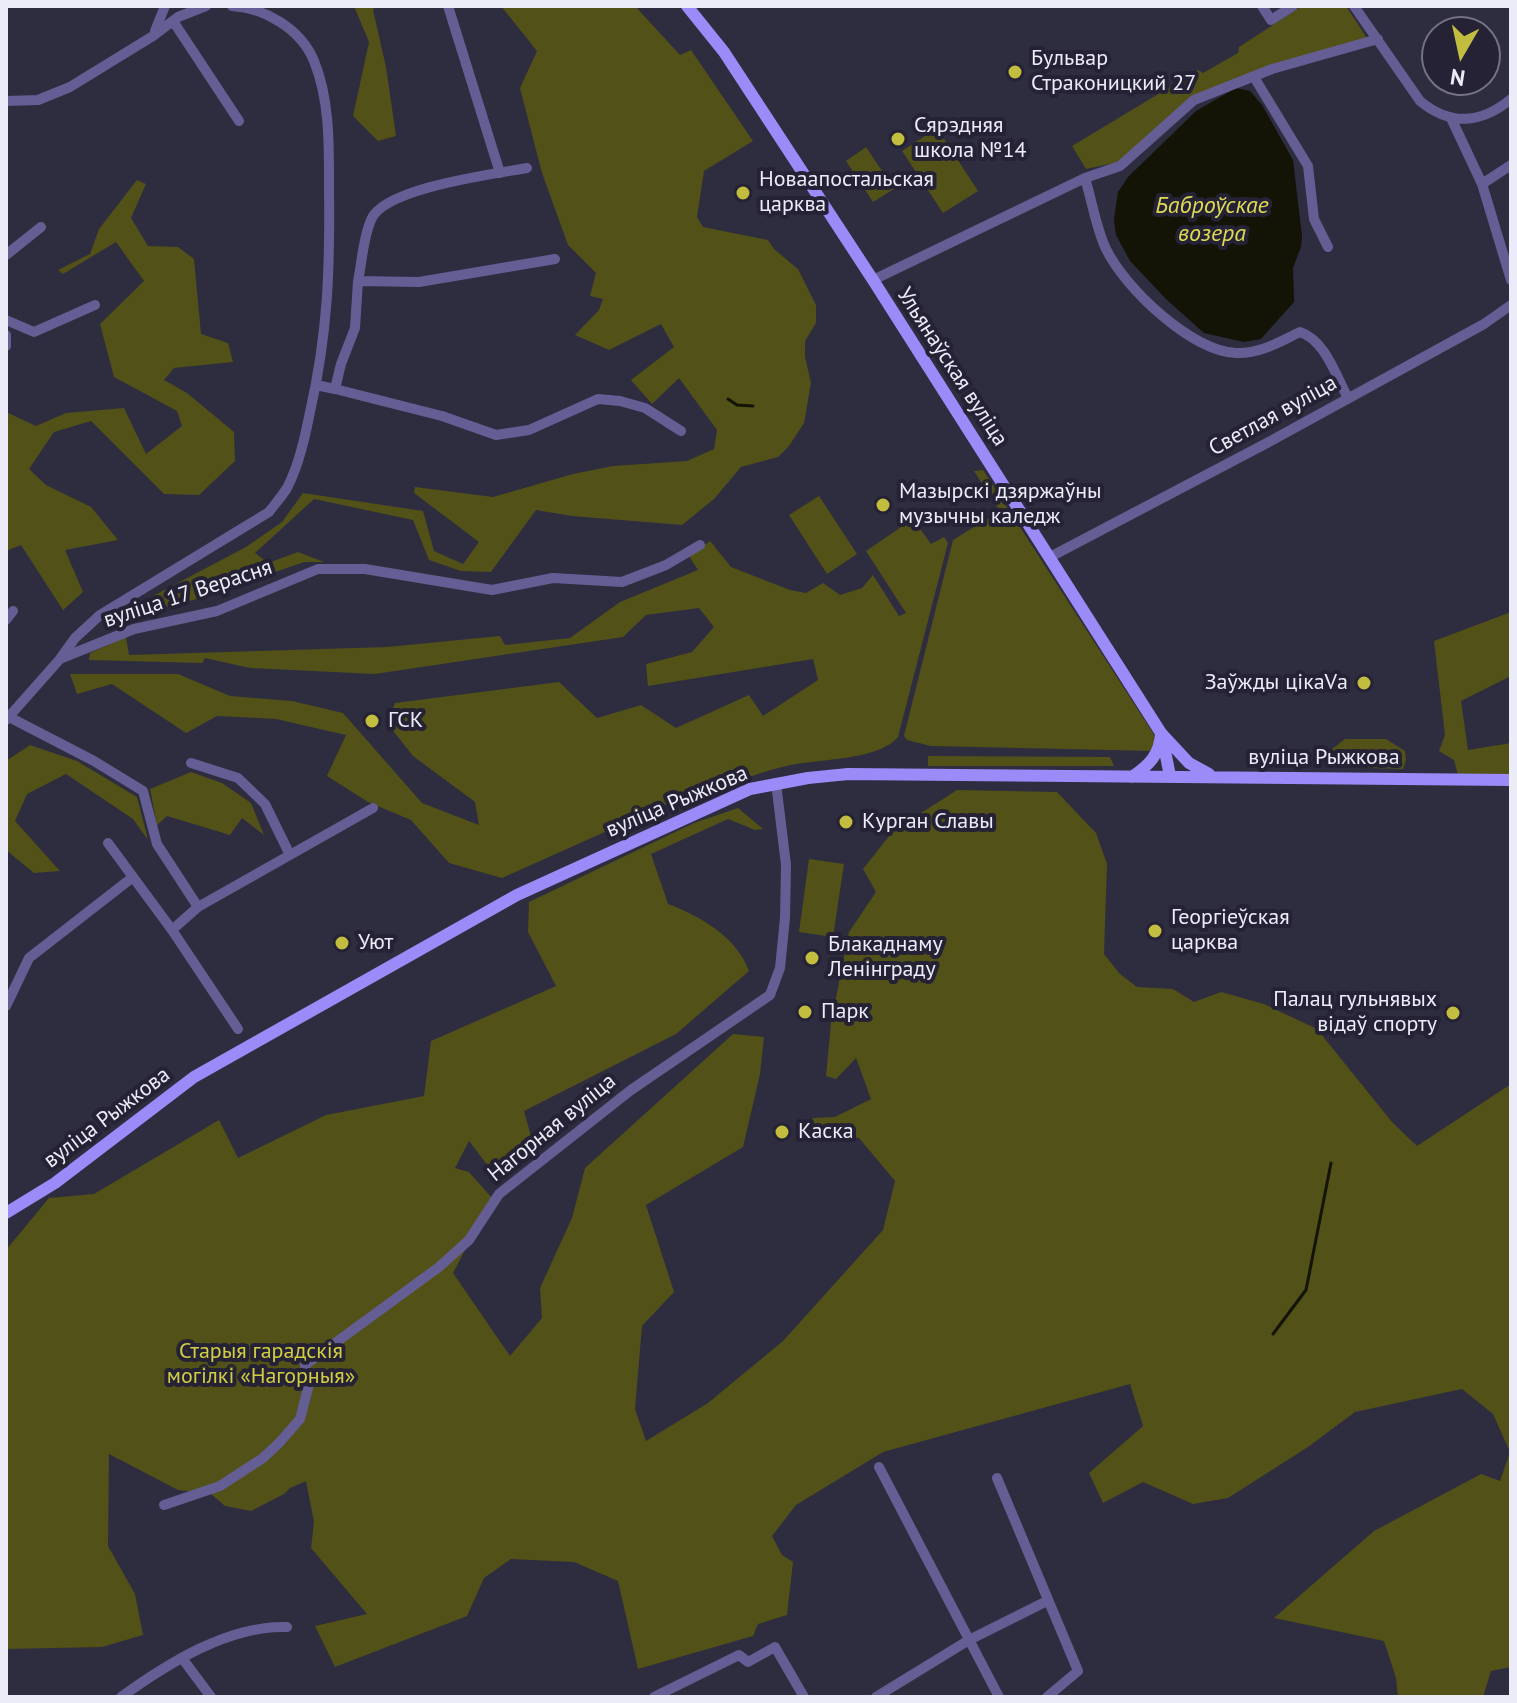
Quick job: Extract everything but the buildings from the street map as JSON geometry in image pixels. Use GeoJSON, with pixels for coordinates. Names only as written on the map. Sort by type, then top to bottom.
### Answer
{"type":"FeatureCollection","features":[{"type":"Feature","properties":{"kind":"main road","name":"Ульянаўская вуліца"},"geometry":{"type":"LineString","coordinates":[[687,6],[724,52],[873,280],[1161,733],[1195,768],[1215,777]]}},
{"type":"Feature","properties":{"kind":"main road"},"geometry":{"type":"LineString","coordinates":[[1161,733],[1170,776]]}},
{"type":"Feature","properties":{"kind":"main road"},"geometry":{"type":"LineString","coordinates":[[1132,777],[1158,752],[1161,733]]}},
{"type":"Feature","properties":{"kind":"main road"},"geometry":{"type":"LineString","coordinates":[[1170,776],[1179,766],[1180,753]]}},
{"type":"Feature","properties":{"kind":"main road","name":"вуліца Рыжкова"},"geometry":{"type":"LineString","coordinates":[[6,1213],[55,1183],[194,1077],[254,1041],[517,895],[727,798],[776,783],[848,774],[1511,780]]}},
{"type":"Feature","properties":{"kind":"street"},"geometry":{"type":"LineString","coordinates":[[153,36],[165,6]]}},
{"type":"Feature","properties":{"kind":"street"},"geometry":{"type":"LineString","coordinates":[[6,101],[38,100],[70,87],[173,21],[206,6]]}},
{"type":"Feature","properties":{"kind":"street","name":"вуліца 17 Верасня"},"geometry":{"type":"LineString","coordinates":[[8,718],[75,638],[100,615],[269,512],[287,488],[302,449],[320,370],[330,270],[328,125],[314,59],[300,39],[269,13],[232,6]]}},
{"type":"Feature","properties":{"kind":"street"},"geometry":{"type":"LineString","coordinates":[[448,6],[500,173]]}},
{"type":"Feature","properties":{"kind":"street"},"geometry":{"type":"LineString","coordinates":[[1262,6],[1271,20],[1293,6]]}},
{"type":"Feature","properties":{"kind":"street"},"geometry":{"type":"LineString","coordinates":[[1354,6],[1420,101],[1434,112],[1451,118],[1468,119],[1484,115],[1511,99]]}},
{"type":"Feature","properties":{"kind":"street"},"geometry":{"type":"LineString","coordinates":[[173,21],[239,121]]}},
{"type":"Feature","properties":{"kind":"street"},"geometry":{"type":"LineString","coordinates":[[873,280],[1085,178],[1120,166],[1194,100],[1254,77],[1378,39]]}},
{"type":"Feature","properties":{"kind":"street"},"geometry":{"type":"LineString","coordinates":[[1254,77],[1308,166],[1314,219],[1328,247]]}},
{"type":"Feature","properties":{"kind":"street"},"geometry":{"type":"LineString","coordinates":[[1451,118],[1482,184],[1511,280]]}},
{"type":"Feature","properties":{"kind":"street"},"geometry":{"type":"LineString","coordinates":[[1482,184],[1511,165]]}},
{"type":"Feature","properties":{"kind":"street"},"geometry":{"type":"LineString","coordinates":[[335,389],[355,328],[358,281],[371,218],[380,207],[426,188],[527,168]]}},
{"type":"Feature","properties":{"kind":"street"},"geometry":{"type":"LineString","coordinates":[[1085,178],[1106,249],[1134,288],[1181,331],[1209,347],[1235,353],[1261,350],[1300,332],[1311,336],[1348,398]]}},
{"type":"Feature","properties":{"kind":"street"},"geometry":{"type":"LineString","coordinates":[[6,255],[41,227]]}},
{"type":"Feature","properties":{"kind":"street"},"geometry":{"type":"LineString","coordinates":[[358,281],[419,282],[555,259]]}},
{"type":"Feature","properties":{"kind":"street"},"geometry":{"type":"LineString","coordinates":[[6,320],[34,332],[95,305]]}},
{"type":"Feature","properties":{"kind":"street","name":"Светлая вуліца"},"geometry":{"type":"LineString","coordinates":[[1050,557],[1484,324],[1511,305]]}},
{"type":"Feature","properties":{"kind":"street"},"geometry":{"type":"LineString","coordinates":[[6,335],[6,346]]}},
{"type":"Feature","properties":{"kind":"street"},"geometry":{"type":"LineString","coordinates":[[316,385],[442,416],[496,435],[529,430],[598,399],[645,408],[681,431]]}},
{"type":"Feature","properties":{"kind":"street","name":"вуліца 17 Верасня"},"geometry":{"type":"LineString","coordinates":[[60,659],[134,629],[217,611],[318,569],[365,569],[492,590],[553,578],[622,582],[666,565],[700,545]]}},
{"type":"Feature","properties":{"kind":"street"},"geometry":{"type":"LineString","coordinates":[[8,718],[94,761],[143,791],[157,844],[198,907]]}},
{"type":"Feature","properties":{"kind":"street"},"geometry":{"type":"LineString","coordinates":[[191,763],[238,778],[265,804],[290,855]]}},
{"type":"Feature","properties":{"kind":"street","name":"Нагорная вуліца"},"geometry":{"type":"LineString","coordinates":[[164,1505],[220,1486],[263,1458],[300,1419],[308,1388],[305,1365],[439,1267],[469,1240],[499,1194],[631,1090],[770,995],[780,968],[785,918],[786,865],[776,783]]}},
{"type":"Feature","properties":{"kind":"street"},"geometry":{"type":"LineString","coordinates":[[172,930],[198,907],[373,808]]}},
{"type":"Feature","properties":{"kind":"street"},"geometry":{"type":"LineString","coordinates":[[108,843],[172,930],[238,1029]]}},
{"type":"Feature","properties":{"kind":"street"},"geometry":{"type":"LineString","coordinates":[[6,1006],[29,958],[133,877]]}},
{"type":"Feature","properties":{"kind":"street"},"geometry":{"type":"LineString","coordinates":[[879,1467],[999,1697]]}},
{"type":"Feature","properties":{"kind":"street"},"geometry":{"type":"LineString","coordinates":[[997,1478],[1078,1671],[1047,1697]]}},
{"type":"Feature","properties":{"kind":"street"},"geometry":{"type":"LineString","coordinates":[[876,1697],[969,1640],[1047,1601]]}},
{"type":"Feature","properties":{"kind":"street"},"geometry":{"type":"LineString","coordinates":[[121,1697],[182,1658],[232,1636],[270,1627],[287,1627]]}},
{"type":"Feature","properties":{"kind":"street"},"geometry":{"type":"LineString","coordinates":[[654,1697],[739,1655],[748,1662],[775,1647],[804,1697]]}},
{"type":"Feature","properties":{"kind":"street"},"geometry":{"type":"LineString","coordinates":[[182,1658],[211,1697]]}},
{"type":"Feature","properties":{"kind":"green space"},"geometry":{"type":"Polygon","coordinates":[[[354,6],[375,6],[373,10],[386,67],[396,136],[378,141],[353,116],[369,42],[354,6]]]}},
{"type":"Feature","properties":{"kind":"green space"},"geometry":{"type":"Polygon","coordinates":[[[501,6],[635,6],[680,55],[691,50],[753,141],[704,171],[697,217],[703,227],[768,240],[798,269],[816,305],[816,323],[805,341],[811,383],[804,423],[778,457],[741,467],[714,499],[682,525],[536,510],[491,572],[461,571],[429,560],[413,520],[314,499],[255,553],[268,563],[298,552],[324,562],[304,562],[197,599],[104,622],[246,547],[282,522],[303,493],[423,511],[434,551],[463,564],[479,542],[414,493],[415,487],[493,497],[613,466],[687,461],[714,449],[717,430],[679,378],[652,404],[631,380],[674,347],[661,324],[609,350],[575,335],[599,310],[603,299],[590,296],[596,273],[568,245],[542,173],[520,88],[537,51],[501,6]]]}},
{"type":"Feature","properties":{"kind":"green space"},"geometry":{"type":"Polygon","coordinates":[[[1302,6],[1346,6],[1367,38],[1191,97],[1119,162],[1086,169],[1072,146],[1198,70],[1203,73],[1238,53],[1239,47],[1302,6]]]}},
{"type":"Feature","properties":{"kind":"green space"},"geometry":{"type":"Polygon","coordinates":[[[937,128],[978,191],[943,213],[902,151],[937,128]]]}},
{"type":"Feature","properties":{"kind":"green space"},"geometry":{"type":"Polygon","coordinates":[[[866,147],[894,189],[873,202],[846,161],[866,147]]]}},
{"type":"Feature","properties":{"kind":"green space"},"geometry":{"type":"Polygon","coordinates":[[[137,180],[146,184],[131,218],[148,246],[178,247],[194,259],[201,334],[228,343],[233,362],[174,368],[164,380],[187,393],[234,432],[235,461],[199,495],[164,494],[91,421],[54,432],[29,469],[46,485],[91,507],[118,540],[65,550],[83,592],[63,610],[21,545],[6,551],[6,412],[36,426],[66,413],[124,408],[146,454],[182,426],[177,411],[114,377],[100,324],[144,281],[116,242],[63,274],[58,270],[90,254],[99,229],[137,180]]]}},
{"type":"Feature","properties":{"kind":"green space"},"geometry":{"type":"Polygon","coordinates":[[[983,470],[1153,733],[1153,751],[931,746],[907,740],[904,736],[953,540],[1000,511],[974,471],[983,470]]]}},
{"type":"Feature","properties":{"kind":"green space"},"geometry":{"type":"Polygon","coordinates":[[[819,496],[857,554],[827,574],[789,515],[819,496]]]}},
{"type":"Feature","properties":{"kind":"green space"},"geometry":{"type":"Polygon","coordinates":[[[913,519],[931,544],[944,537],[948,543],[898,737],[889,745],[864,754],[781,767],[708,792],[703,788],[502,878],[449,863],[411,820],[368,802],[327,776],[346,735],[276,719],[217,716],[186,733],[112,684],[77,694],[70,674],[178,674],[230,696],[292,701],[343,713],[422,803],[479,825],[475,802],[413,756],[387,723],[395,703],[559,682],[597,718],[641,705],[676,728],[749,695],[763,716],[818,680],[813,659],[648,686],[646,664],[692,652],[714,627],[699,608],[646,615],[623,637],[375,674],[250,668],[205,658],[202,663],[89,660],[90,653],[126,637],[129,655],[387,647],[500,636],[505,645],[570,638],[620,602],[698,570],[689,556],[710,541],[731,567],[790,590],[806,593],[823,583],[840,595],[862,588],[873,575],[899,616],[906,613],[866,551],[913,519]]]}},
{"type":"Feature","properties":{"kind":"green space"},"geometry":{"type":"Polygon","coordinates":[[[1511,612],[1511,676],[1461,701],[1468,750],[1511,743],[1511,776],[1458,775],[1454,760],[1439,751],[1445,735],[1434,641],[1511,612]]]}},
{"type":"Feature","properties":{"kind":"green space"},"geometry":{"type":"Polygon","coordinates":[[[1345,739],[1386,739],[1405,751],[1403,769],[1337,767],[1330,760],[1332,749],[1345,739]]]}},
{"type":"Feature","properties":{"kind":"green space"},"geometry":{"type":"Polygon","coordinates":[[[30,745],[77,761],[137,797],[148,840],[133,819],[66,774],[27,794],[15,821],[60,871],[34,873],[6,850],[6,761],[30,745]]]}},
{"type":"Feature","properties":{"kind":"green space"},"geometry":{"type":"Polygon","coordinates":[[[928,756],[1110,757],[1114,766],[928,766],[928,756]]]}},
{"type":"Feature","properties":{"kind":"green space"},"geometry":{"type":"Polygon","coordinates":[[[191,772],[222,783],[251,803],[264,835],[242,818],[230,835],[167,816],[157,825],[150,789],[191,772]]]}},
{"type":"Feature","properties":{"kind":"green space","name":"Старыя гарадскія могілкі «Нагорныя»"},"geometry":{"type":"Polygon","coordinates":[[[957,790],[1057,792],[1096,833],[1107,864],[1104,954],[1120,974],[1137,987],[1173,989],[1194,1002],[1221,992],[1264,1004],[1317,1029],[1392,1122],[1417,1146],[1511,1084],[1511,1667],[1491,1671],[1483,1697],[1398,1697],[1396,1678],[1384,1641],[1274,1618],[1374,1531],[1481,1474],[1500,1481],[1510,1452],[1493,1414],[1462,1389],[1355,1412],[1308,1447],[1228,1498],[1193,1504],[1143,1482],[1103,1503],[1089,1473],[1143,1426],[1130,1384],[883,1452],[796,1505],[772,1536],[782,1555],[793,1562],[787,1615],[758,1624],[753,1636],[638,1669],[618,1581],[574,1562],[511,1559],[484,1578],[467,1616],[335,1667],[315,1626],[367,1614],[311,1548],[314,1522],[306,1481],[251,1511],[225,1506],[211,1494],[178,1490],[109,1454],[108,1546],[135,1594],[143,1635],[102,1647],[6,1649],[6,1250],[49,1198],[94,1194],[219,1120],[238,1158],[326,1115],[424,1096],[431,1041],[556,986],[528,932],[529,902],[694,823],[738,808],[763,829],[755,830],[728,819],[651,854],[668,904],[692,915],[727,938],[749,971],[676,1034],[524,1111],[531,1136],[491,1170],[469,1141],[455,1168],[469,1172],[492,1198],[453,1273],[510,1356],[542,1318],[540,1288],[572,1218],[585,1168],[733,1034],[764,1037],[760,1074],[743,1147],[646,1205],[674,1292],[642,1326],[635,1409],[646,1441],[708,1403],[783,1341],[883,1230],[895,1181],[859,1138],[805,1135],[813,1118],[835,1117],[871,1099],[856,1058],[836,1079],[826,1076],[831,1023],[849,932],[876,892],[863,869],[893,831],[957,790]]]}},
{"type":"Feature","properties":{"kind":"green space"},"geometry":{"type":"Polygon","coordinates":[[[809,859],[844,864],[833,937],[799,932],[809,859]]]}},
{"type":"Feature","properties":{"kind":"water","name":"Баброўскае возера"},"geometry":{"type":"Polygon","coordinates":[[[1236,88],[1250,91],[1262,105],[1293,160],[1302,236],[1293,268],[1294,302],[1261,339],[1244,342],[1204,333],[1167,300],[1130,261],[1116,235],[1114,219],[1118,192],[1128,177],[1196,111],[1236,88]]]}},
{"type":"Feature","properties":{"kind":"waterway"},"geometry":{"type":"LineString","coordinates":[[728,399],[737,405],[753,406]]}},
{"type":"Feature","properties":{"kind":"waterway"},"geometry":{"type":"LineString","coordinates":[[1273,1334],[1306,1290],[1331,1163]]}},
{"type":"Feature","properties":{"kind":"place","name":"Бульвар Страконицкий 27"},"geometry":{"type":"Point","coordinates":[1015,72]}},
{"type":"Feature","properties":{"kind":"place","name":"Сярэдняя школа №14"},"geometry":{"type":"Point","coordinates":[898,139]}},
{"type":"Feature","properties":{"kind":"place","name":"Новаапостальская царква"},"geometry":{"type":"Point","coordinates":[743,193]}},
{"type":"Feature","properties":{"kind":"place","name":"Мазырскі дзяржаўны музычны каледж"},"geometry":{"type":"Point","coordinates":[883,505]}},
{"type":"Feature","properties":{"kind":"place","name":"Заўжды цікаVа"},"geometry":{"type":"Point","coordinates":[1364,683]}},
{"type":"Feature","properties":{"kind":"place","name":"ГСК"},"geometry":{"type":"Point","coordinates":[372,721]}},
{"type":"Feature","properties":{"kind":"place","name":"Курган Славы"},"geometry":{"type":"Point","coordinates":[846,822]}},
{"type":"Feature","properties":{"kind":"place","name":"Георгіеўская царква"},"geometry":{"type":"Point","coordinates":[1155,931]}},
{"type":"Feature","properties":{"kind":"place","name":"Уют"},"geometry":{"type":"Point","coordinates":[342,943]}},
{"type":"Feature","properties":{"kind":"place","name":"Блакаднаму Ленінграду"},"geometry":{"type":"Point","coordinates":[812,958]}},
{"type":"Feature","properties":{"kind":"place","name":"Парк"},"geometry":{"type":"Point","coordinates":[805,1012]}},
{"type":"Feature","properties":{"kind":"place","name":"Палац гульнявых відаў спорту"},"geometry":{"type":"Point","coordinates":[1453,1013]}},
{"type":"Feature","properties":{"kind":"place","name":"Каска"},"geometry":{"type":"Point","coordinates":[782,1132]}}]}
